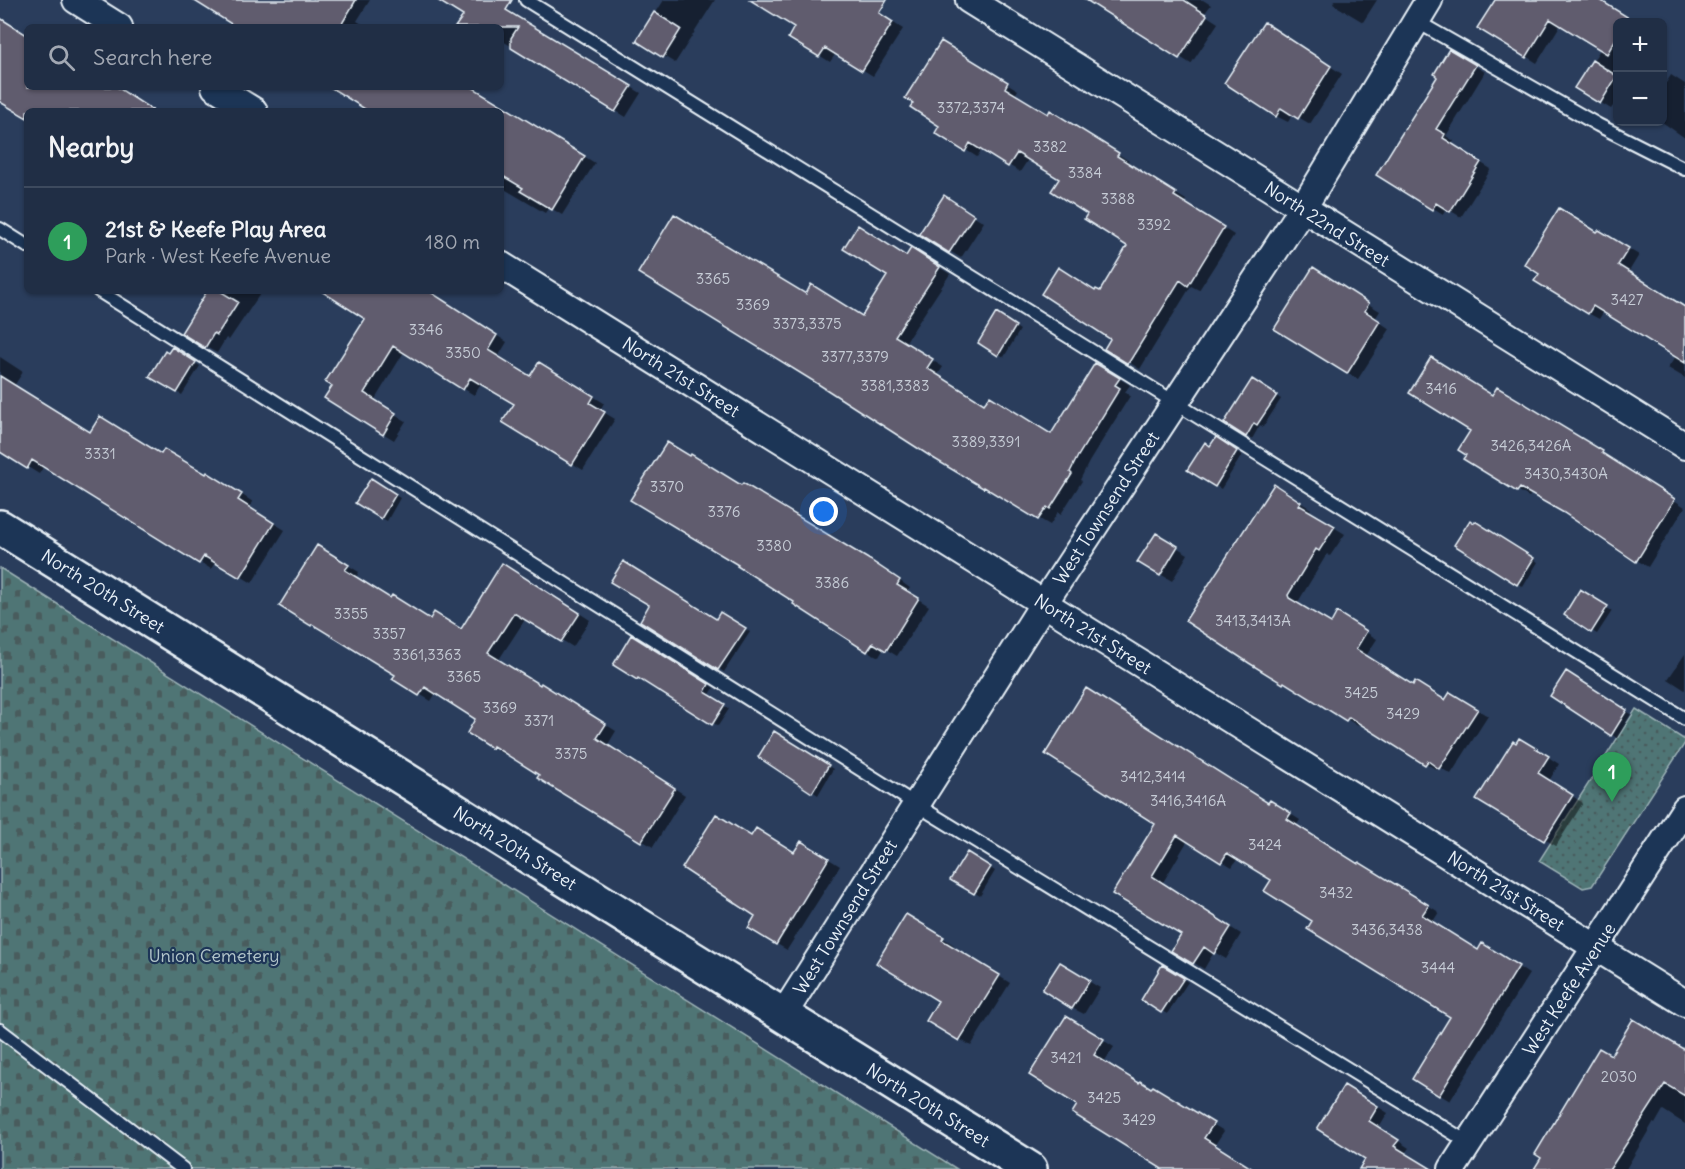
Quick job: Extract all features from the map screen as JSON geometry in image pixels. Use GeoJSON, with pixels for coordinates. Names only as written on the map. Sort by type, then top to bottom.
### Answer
{"type":"FeatureCollection","features":[{"type":"Feature","properties":{"kind":"main road","name":"North 20th Street"},"geometry":{"type":"LineString","coordinates":[[0,527],[1030,1169]]}},
{"type":"Feature","properties":{"kind":"street"},"geometry":{"type":"LineString","coordinates":[[76,0],[114,24]]}},
{"type":"Feature","properties":{"kind":"street","name":"North 22nd Street"},"geometry":{"type":"LineString","coordinates":[[969,0],[1685,446]]}},
{"type":"Feature","properties":{"kind":"street","name":"West Townsend Street"},"geometry":{"type":"LineString","coordinates":[[783,1015],[1044,603],[1303,208],[1423,10]]}},
{"type":"Feature","properties":{"kind":"street"},"geometry":{"type":"LineString","coordinates":[[220,90],[249,108]]}},
{"type":"Feature","properties":{"kind":"street","name":"North 21st Street"},"geometry":{"type":"LineString","coordinates":[[504,267],[1685,1002]]}},
{"type":"Feature","properties":{"kind":"street","name":"West Keefe Avenue"},"geometry":{"type":"LineString","coordinates":[[1452,1169],[1685,809]]}},
{"type":"Feature","properties":{"kind":"lane"},"geometry":{"type":"LineString","coordinates":[[526,0],[1685,719]]}},
{"type":"Feature","properties":{"kind":"lane"},"geometry":{"type":"LineString","coordinates":[[1423,10],[1598,125],[1685,169]]}},
{"type":"Feature","properties":{"kind":"lane"},"geometry":{"type":"LineString","coordinates":[[0,229],[24,244]]}},
{"type":"Feature","properties":{"kind":"lane"},"geometry":{"type":"LineString","coordinates":[[104,294],[916,805],[1469,1143]]}},
{"type":"Feature","properties":{"kind":"lane"},"geometry":{"type":"LineString","coordinates":[[0,1030],[183,1169]]}},
{"type":"Feature","properties":{"kind":"green space","name":"Union Cemetery"},"geometry":{"type":"Polygon","coordinates":[[[0,568],[957,1169],[0,1169],[0,568]]]}},
{"type":"Feature","properties":{"kind":"green space"},"geometry":{"type":"Polygon","coordinates":[[[1636,709],[1685,740],[1685,743],[1592,886],[1583,888],[1539,861],[1636,709]]]}},
{"type":"Feature","properties":{"kind":"building"},"geometry":{"type":"Polygon","coordinates":[[[193,0],[356,0],[342,24],[231,24],[193,0]]]}},
{"type":"Feature","properties":{"kind":"building"},"geometry":{"type":"Polygon","coordinates":[[[437,0],[512,0],[506,10],[632,86],[615,112],[511,48],[511,38],[518,27],[504,27],[504,24],[457,24],[463,16],[437,0]]]}},
{"type":"Feature","properties":{"kind":"building"},"geometry":{"type":"Polygon","coordinates":[[[750,0],[887,0],[879,13],[893,22],[862,71],[825,48],[819,57],[788,38],[794,27],[750,0]]]}},
{"type":"Feature","properties":{"kind":"building"},"geometry":{"type":"Polygon","coordinates":[[[1086,0],[1184,0],[1207,15],[1179,59],[1086,0]]]}},
{"type":"Feature","properties":{"kind":"building"},"geometry":{"type":"Polygon","coordinates":[[[1495,0],[1600,0],[1629,18],[1613,18],[1613,44],[1607,54],[1550,19],[1526,58],[1477,28],[1495,0]]]}},
{"type":"Feature","properties":{"kind":"building"},"geometry":{"type":"Polygon","coordinates":[[[654,12],[681,29],[663,58],[636,41],[654,12]]]}},
{"type":"Feature","properties":{"kind":"building"},"geometry":{"type":"Polygon","coordinates":[[[0,18],[24,33],[24,90],[122,90],[149,108],[24,108],[24,116],[0,102],[0,18]]]}},
{"type":"Feature","properties":{"kind":"building"},"geometry":{"type":"Polygon","coordinates":[[[1264,22],[1331,66],[1298,119],[1281,108],[1276,117],[1224,83],[1264,22]]]}},
{"type":"Feature","properties":{"kind":"building"},"geometry":{"type":"Polygon","coordinates":[[[941,41],[1008,82],[1005,88],[1048,114],[1050,110],[1119,153],[1117,156],[1176,193],[1174,196],[1224,227],[1188,286],[1180,280],[1128,364],[1104,349],[1110,339],[1041,294],[1058,267],[1095,291],[1096,289],[1100,291],[1127,246],[1084,219],[1087,214],[1051,191],[1059,179],[1017,153],[1008,167],[970,143],[965,152],[935,133],[939,126],[910,107],[913,103],[905,98],[941,41]]]}},
{"type":"Feature","properties":{"kind":"building"},"geometry":{"type":"Polygon","coordinates":[[[1449,49],[1476,65],[1436,129],[1445,134],[1443,138],[1481,162],[1450,212],[1436,203],[1432,210],[1376,175],[1437,77],[1434,74],[1449,49]]]}},
{"type":"Feature","properties":{"kind":"building"},"geometry":{"type":"Polygon","coordinates":[[[1592,60],[1613,73],[1613,83],[1600,104],[1574,88],[1592,60]]]}},
{"type":"Feature","properties":{"kind":"building"},"geometry":{"type":"Polygon","coordinates":[[[335,90],[477,90],[585,156],[552,210],[520,191],[523,188],[504,177],[504,108],[363,108],[335,90]]]}},
{"type":"Feature","properties":{"kind":"building"},"geometry":{"type":"Polygon","coordinates":[[[944,195],[974,215],[949,253],[919,234],[944,195]]]}},
{"type":"Feature","properties":{"kind":"building"},"geometry":{"type":"Polygon","coordinates":[[[1559,208],[1597,232],[1599,230],[1629,248],[1618,265],[1685,307],[1685,363],[1593,306],[1588,314],[1534,281],[1539,274],[1524,264],[1559,208]]]}},
{"type":"Feature","properties":{"kind":"building"},"geometry":{"type":"Polygon","coordinates":[[[674,214],[806,294],[811,284],[862,316],[887,276],[843,249],[858,225],[906,256],[911,248],[940,267],[895,336],[933,359],[927,368],[984,404],[990,396],[1051,434],[1095,363],[1120,378],[1115,385],[1120,388],[1078,456],[1070,472],[1072,474],[1050,509],[1047,507],[1038,520],[933,458],[638,273],[674,214]]]}},
{"type":"Feature","properties":{"kind":"building"},"geometry":{"type":"Polygon","coordinates":[[[1313,267],[1369,303],[1365,311],[1380,321],[1347,374],[1274,329],[1313,267]]]}},
{"type":"Feature","properties":{"kind":"building"},"geometry":{"type":"Polygon","coordinates":[[[205,294],[225,294],[238,302],[217,335],[214,333],[205,348],[181,333],[205,294]]]}},
{"type":"Feature","properties":{"kind":"building"},"geometry":{"type":"Polygon","coordinates":[[[326,294],[434,294],[497,335],[488,350],[530,376],[539,362],[594,396],[590,403],[605,412],[572,465],[502,422],[514,404],[470,378],[463,390],[393,346],[364,393],[396,413],[383,435],[324,398],[332,386],[325,382],[365,319],[326,294]]]}},
{"type":"Feature","properties":{"kind":"building"},"geometry":{"type":"Polygon","coordinates":[[[996,313],[1016,326],[998,356],[978,343],[996,313]]]}},
{"type":"Feature","properties":{"kind":"building"},"geometry":{"type":"Polygon","coordinates":[[[172,347],[196,362],[177,393],[149,377],[165,351],[168,353],[172,347]]]}},
{"type":"Feature","properties":{"kind":"building"},"geometry":{"type":"Polygon","coordinates":[[[1431,357],[1492,395],[1497,387],[1603,451],[1602,453],[1675,499],[1636,562],[1564,513],[1520,488],[1517,492],[1463,459],[1466,455],[1458,450],[1470,431],[1409,393],[1431,357]]]}},
{"type":"Feature","properties":{"kind":"building"},"geometry":{"type":"Polygon","coordinates":[[[0,376],[90,432],[100,416],[161,454],[164,449],[242,494],[238,500],[274,523],[240,578],[204,556],[199,564],[32,460],[27,469],[0,452],[0,376]]]}},
{"type":"Feature","properties":{"kind":"building"},"geometry":{"type":"Polygon","coordinates":[[[1252,379],[1277,395],[1257,425],[1254,423],[1246,437],[1224,423],[1252,379]]]}},
{"type":"Feature","properties":{"kind":"building"},"geometry":{"type":"Polygon","coordinates":[[[1216,437],[1237,451],[1215,487],[1187,470],[1205,442],[1210,446],[1216,437]]]}},
{"type":"Feature","properties":{"kind":"building"},"geometry":{"type":"Polygon","coordinates":[[[667,442],[741,485],[743,483],[870,560],[900,580],[897,585],[919,598],[886,651],[873,643],[867,652],[738,565],[630,500],[667,442]]]}},
{"type":"Feature","properties":{"kind":"building"},"geometry":{"type":"Polygon","coordinates":[[[371,478],[396,494],[381,519],[355,503],[371,478]]]}},
{"type":"Feature","properties":{"kind":"building"},"geometry":{"type":"Polygon","coordinates":[[[1274,484],[1301,502],[1299,505],[1335,526],[1319,551],[1316,549],[1288,595],[1289,598],[1331,623],[1337,612],[1367,631],[1356,649],[1413,685],[1415,681],[1445,700],[1450,692],[1478,709],[1439,769],[1428,761],[1425,765],[1349,717],[1346,721],[1249,663],[1185,621],[1274,484]]]}},
{"type":"Feature","properties":{"kind":"building"},"geometry":{"type":"Polygon","coordinates":[[[1470,520],[1534,558],[1517,585],[1454,545],[1470,520]]]}},
{"type":"Feature","properties":{"kind":"building"},"geometry":{"type":"Polygon","coordinates":[[[1156,533],[1178,546],[1160,576],[1137,562],[1156,533]]]}},
{"type":"Feature","properties":{"kind":"building"},"geometry":{"type":"Polygon","coordinates":[[[317,545],[349,565],[345,570],[390,598],[392,595],[430,619],[434,612],[461,629],[502,563],[580,613],[561,642],[514,613],[488,653],[606,724],[597,738],[675,788],[641,842],[537,778],[539,775],[493,746],[492,749],[467,733],[475,719],[425,687],[419,696],[392,679],[395,675],[279,606],[317,545]]]}},
{"type":"Feature","properties":{"kind":"building"},"geometry":{"type":"Polygon","coordinates":[[[623,561],[716,619],[720,612],[746,628],[718,670],[640,621],[649,605],[610,582],[623,561]]]}},
{"type":"Feature","properties":{"kind":"building"},"geometry":{"type":"Polygon","coordinates":[[[1580,589],[1608,606],[1591,633],[1564,615],[1580,589]]]}},
{"type":"Feature","properties":{"kind":"building"},"geometry":{"type":"Polygon","coordinates":[[[631,635],[709,684],[705,692],[725,704],[712,725],[638,678],[637,680],[613,665],[631,635]]]}},
{"type":"Feature","properties":{"kind":"building"},"geometry":{"type":"Polygon","coordinates":[[[1566,671],[1627,710],[1611,736],[1550,696],[1566,671]]]}},
{"type":"Feature","properties":{"kind":"building"},"geometry":{"type":"Polygon","coordinates":[[[1086,688],[1268,803],[1270,800],[1291,813],[1287,819],[1429,905],[1422,915],[1478,950],[1482,943],[1519,966],[1439,1096],[1412,1079],[1450,1017],[1307,929],[1312,921],[1264,891],[1271,880],[1227,853],[1221,863],[1177,835],[1152,876],[1231,927],[1214,954],[1204,947],[1193,964],[1171,951],[1181,935],[1112,894],[1155,824],[1045,754],[1086,688]]]}},
{"type":"Feature","properties":{"kind":"building"},"geometry":{"type":"Polygon","coordinates":[[[774,731],[829,765],[812,793],[758,757],[774,731]]]}},
{"type":"Feature","properties":{"kind":"building"},"geometry":{"type":"Polygon","coordinates":[[[1519,738],[1549,756],[1538,773],[1573,795],[1544,841],[1476,800],[1513,741],[1516,743],[1519,738]]]}},
{"type":"Feature","properties":{"kind":"building"},"geometry":{"type":"Polygon","coordinates":[[[716,814],[751,836],[756,828],[794,852],[801,841],[829,858],[776,945],[748,928],[755,916],[682,868],[716,814]]]}},
{"type":"Feature","properties":{"kind":"building"},"geometry":{"type":"Polygon","coordinates":[[[967,852],[991,867],[974,894],[950,880],[967,852]]]}},
{"type":"Feature","properties":{"kind":"building"},"geometry":{"type":"Polygon","coordinates":[[[906,914],[944,937],[942,940],[1000,975],[959,1041],[926,1021],[938,1001],[876,963],[906,914]]]}},
{"type":"Feature","properties":{"kind":"building"},"geometry":{"type":"Polygon","coordinates":[[[1060,962],[1090,980],[1072,1009],[1042,990],[1060,962]]]}},
{"type":"Feature","properties":{"kind":"building"},"geometry":{"type":"Polygon","coordinates":[[[1162,965],[1184,978],[1161,1013],[1141,1000],[1162,965]]]}},
{"type":"Feature","properties":{"kind":"building"},"geometry":{"type":"Polygon","coordinates":[[[1066,1016],[1104,1039],[1094,1055],[1139,1083],[1140,1081],[1151,1088],[1153,1086],[1214,1123],[1204,1138],[1253,1169],[1162,1169],[1072,1113],[1077,1105],[1029,1075],[1066,1016]]]}},
{"type":"Feature","properties":{"kind":"building"},"geometry":{"type":"Polygon","coordinates":[[[1633,1019],[1685,1050],[1685,1096],[1665,1084],[1610,1169],[1534,1169],[1541,1158],[1535,1154],[1599,1048],[1611,1055],[1633,1019]]]}},
{"type":"Feature","properties":{"kind":"building"},"geometry":{"type":"Polygon","coordinates":[[[1344,1085],[1378,1106],[1369,1121],[1399,1140],[1394,1146],[1432,1169],[1359,1169],[1365,1159],[1317,1129],[1344,1085]]]}},
{"type":"Feature","properties":{"kind":"place","name":"21st & Keefe Play Area"},"geometry":{"type":"Point","coordinates":[1612,802]}}]}
